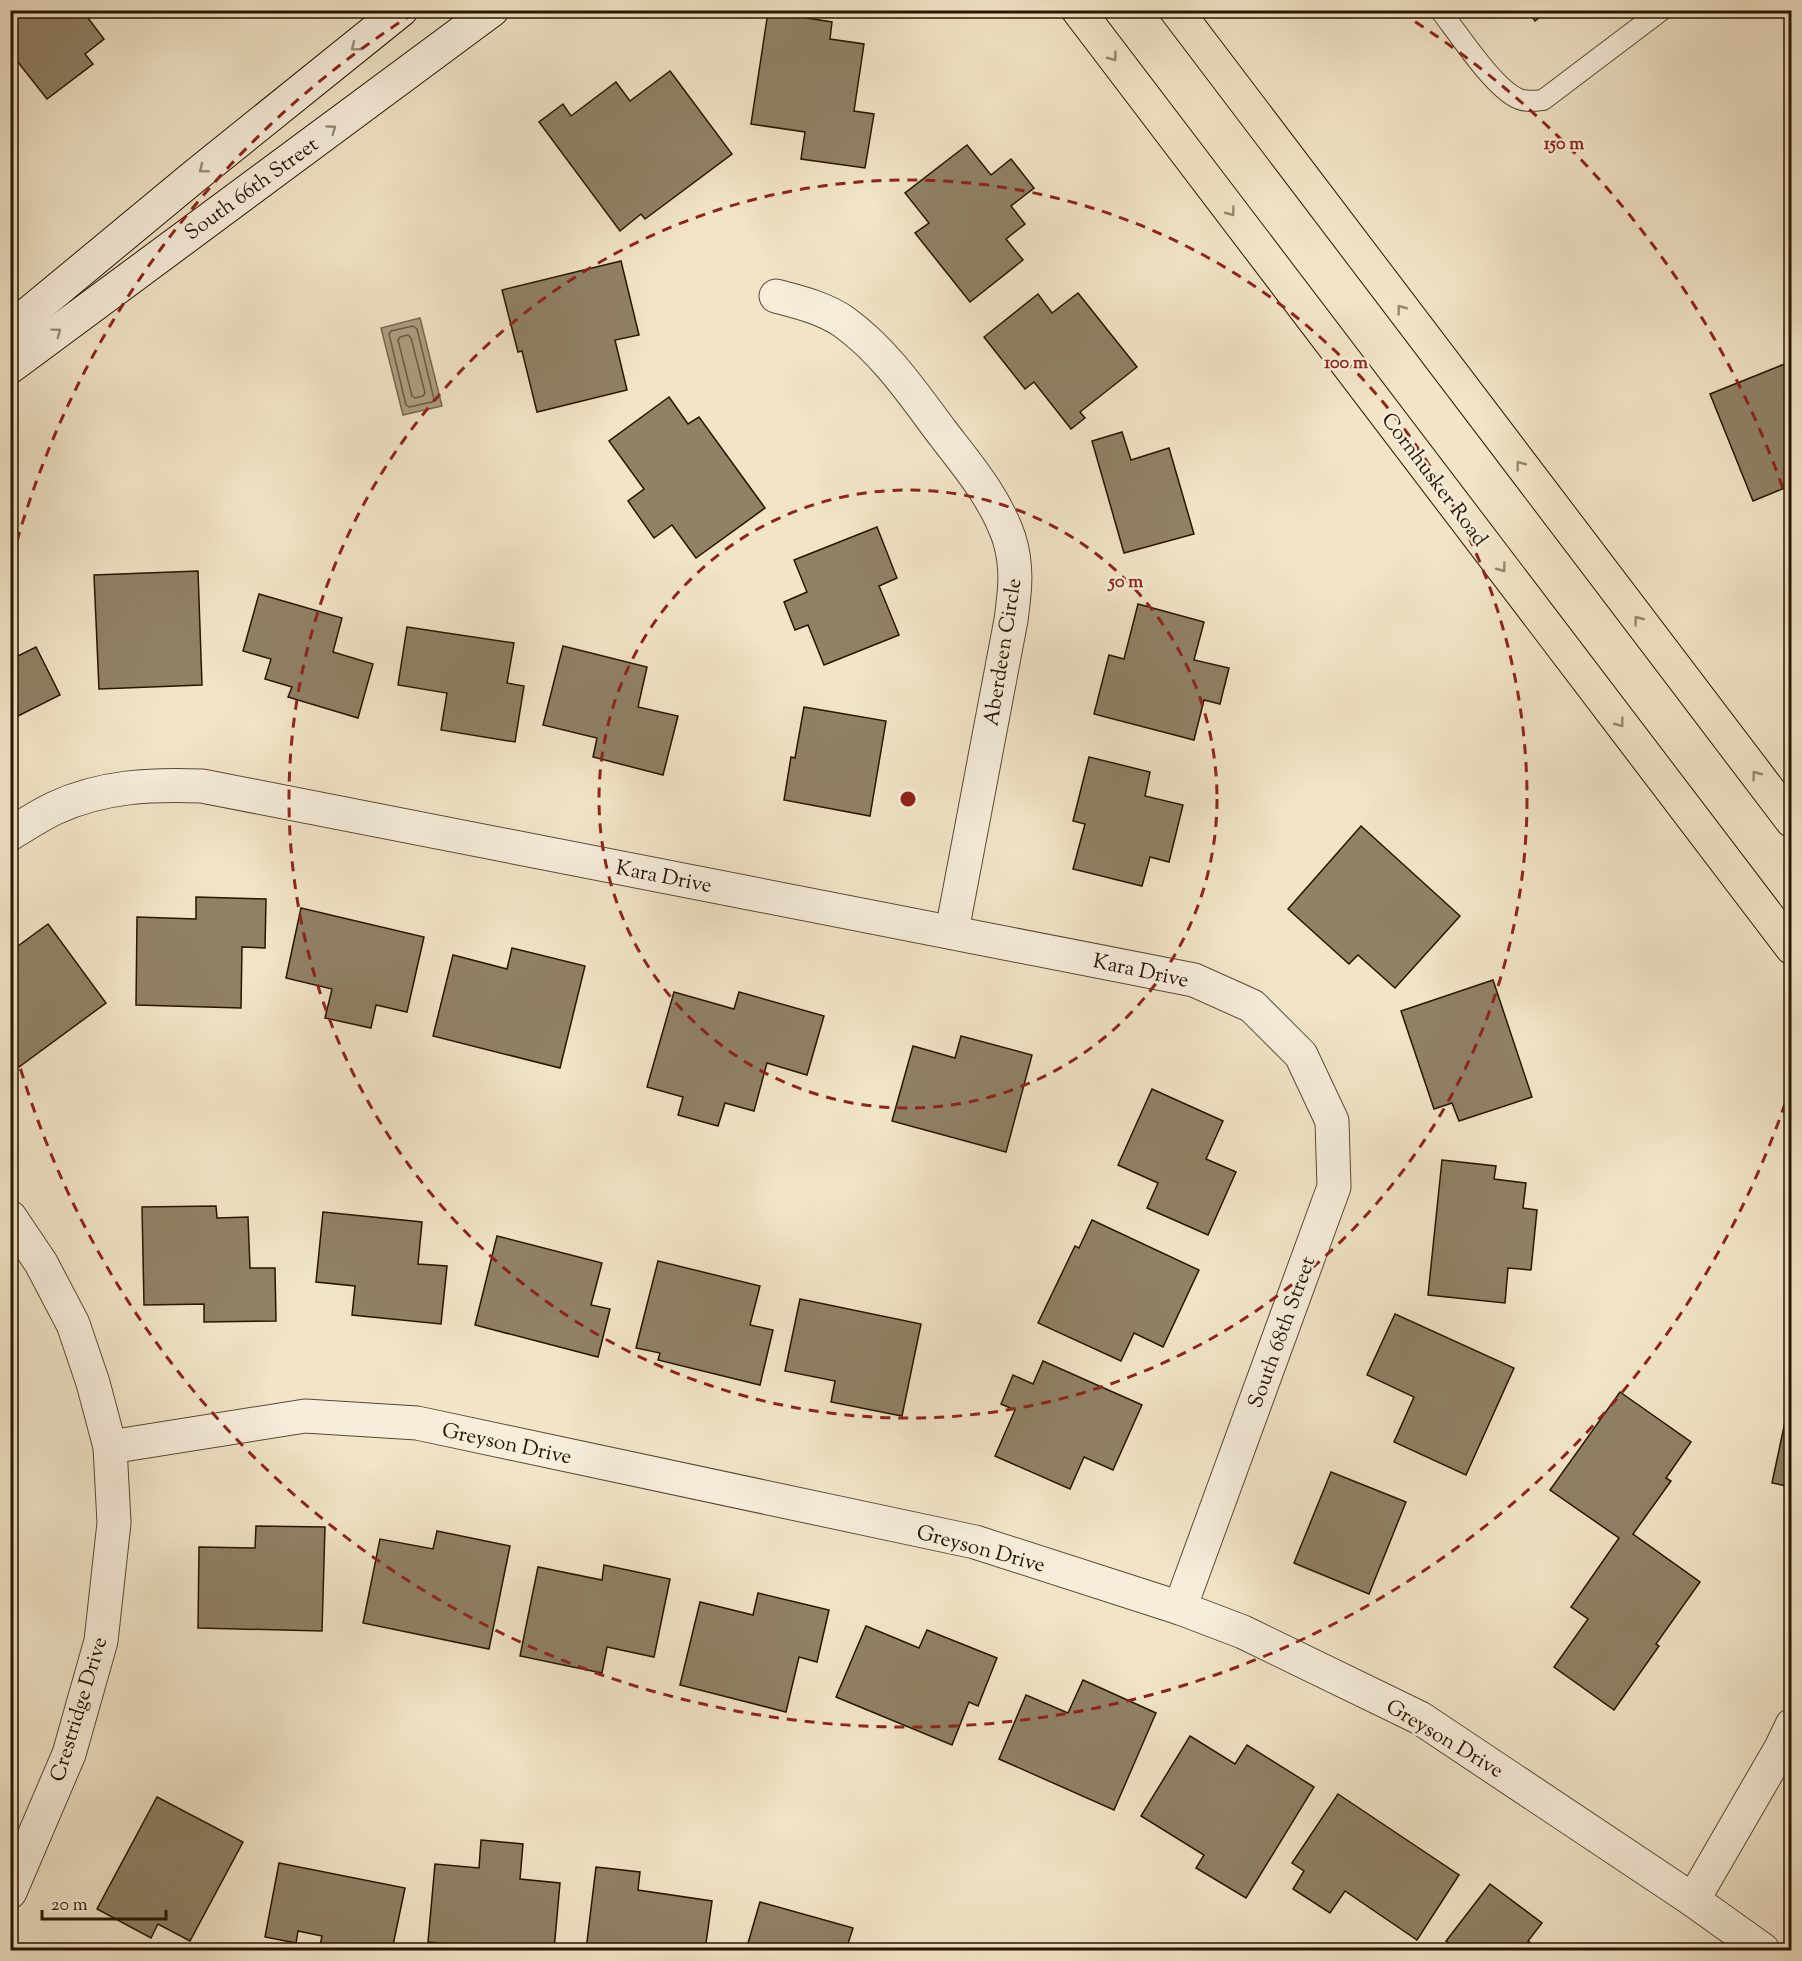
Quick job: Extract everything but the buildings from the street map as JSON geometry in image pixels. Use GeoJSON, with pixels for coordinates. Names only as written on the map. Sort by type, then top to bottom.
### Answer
{"type":"FeatureCollection","features":[{"type":"Feature","properties":{"kind":"main road","name":"Cornhusker Road"},"geometry":{"type":"LineString","coordinates":[[1078,10],[1791,948]]}},
{"type":"Feature","properties":{"kind":"main road"},"geometry":{"type":"LineString","coordinates":[[1176,10],[1791,821]]}},
{"type":"Feature","properties":{"kind":"street","name":"South 66th Street"},"geometry":{"type":"LineString","coordinates":[[10,329],[401,10]]}},
{"type":"Feature","properties":{"kind":"street","name":"South 66th Street"},"geometry":{"type":"LineString","coordinates":[[10,367],[492,10]]}},
{"type":"Feature","properties":{"kind":"street","name":"Aberdeen Circle"},"geometry":{"type":"LineString","coordinates":[[776,296],[808,304],[843,321],[892,366],[981,483],[998,510],[1010,541],[1016,578],[1011,620],[952,931]]}},
{"type":"Feature","properties":{"kind":"street","name":"Kara Drive"},"geometry":{"type":"LineString","coordinates":[[10,834],[55,808],[87,796],[116,789],[156,784],[202,786],[1194,980],[1252,1006],[1301,1055]]}},
{"type":"Feature","properties":{"kind":"street","name":"South 68th Street"},"geometry":{"type":"LineString","coordinates":[[1180,1608],[1334,1187],[1332,1121],[1301,1055]]}},
{"type":"Feature","properties":{"kind":"street","name":"Crestridge Drive"},"geometry":{"type":"LineString","coordinates":[[10,1217],[41,1263],[73,1324],[111,1447],[114,1523],[101,1641],[69,1754],[10,1892]]}},
{"type":"Feature","properties":{"kind":"street","name":"Greyson Drive"},"geometry":{"type":"LineString","coordinates":[[111,1447],[305,1416],[417,1424],[975,1542],[1180,1608],[1243,1632],[1420,1718],[1693,1900],[1763,1950]]}},
{"type":"Feature","properties":{"kind":"street"},"geometry":{"type":"LineString","coordinates":[[1693,1900],[1781,1748],[1791,1725]]}},
{"type":"Feature","properties":{"kind":"lane"},"geometry":{"type":"LineString","coordinates":[[1440,10],[1496,81],[1518,99],[1532,102],[1542,100],[1662,10]]}},
{"type":"Feature","properties":{"kind":"water"},"geometry":{"type":"Polygon","coordinates":[[[420,318],[442,406],[403,415],[381,328],[420,318]]]}}]}
